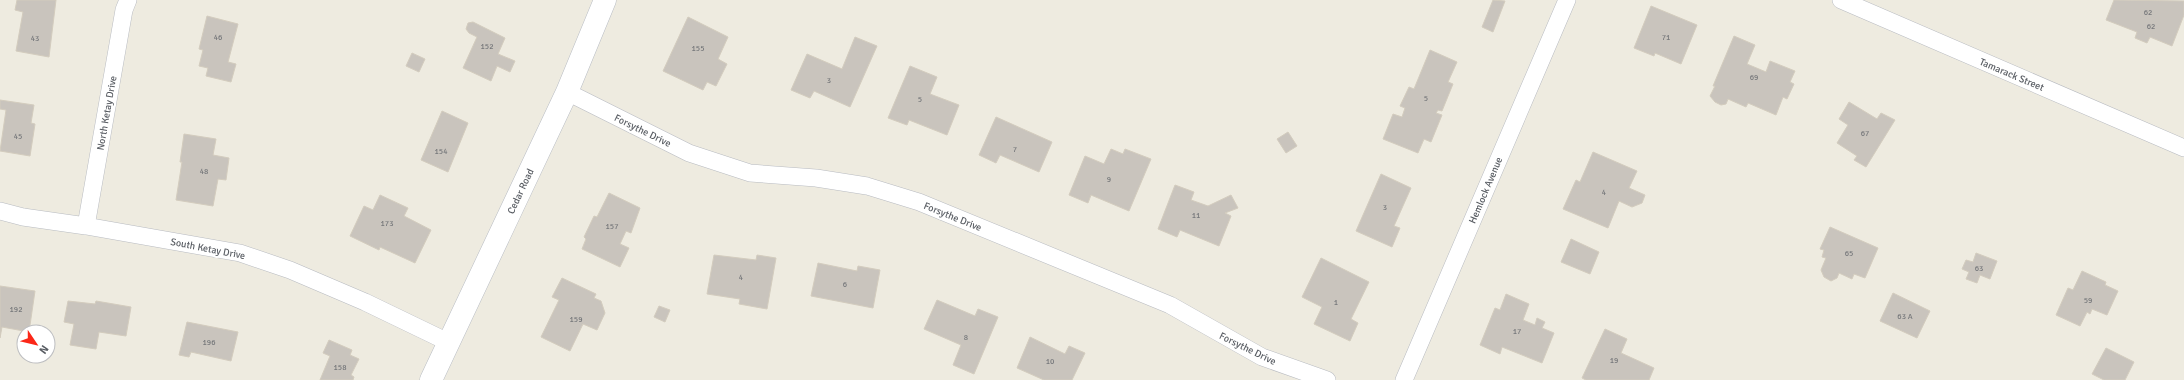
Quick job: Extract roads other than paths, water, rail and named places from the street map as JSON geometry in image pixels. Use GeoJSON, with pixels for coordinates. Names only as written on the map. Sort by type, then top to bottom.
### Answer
{"type":"FeatureCollection","features":[{"type":"Feature","properties":{"kind":"street","name":"North Ketay Drive"},"geometry":{"type":"LineString","coordinates":[[86,226],[124,10],[128,0]]}},
{"type":"Feature","properties":{"kind":"street","name":"Cedar Road"},"geometry":{"type":"LineString","coordinates":[[431,380],[567,92],[605,0]]}},
{"type":"Feature","properties":{"kind":"street","name":"Hemlock Avenue"},"geometry":{"type":"LineString","coordinates":[[1404,380],[1567,0]]}},
{"type":"Feature","properties":{"kind":"street","name":"Tamarack Street"},"geometry":{"type":"LineString","coordinates":[[1840,0],[2184,148]]}},
{"type":"Feature","properties":{"kind":"street","name":"Forsythe Drive"},"geometry":{"type":"LineString","coordinates":[[567,92],[689,153],[750,173],[816,178],[867,186],[919,202],[1170,305],[1262,357],[1327,380]]}},
{"type":"Feature","properties":{"kind":"street","name":"South Ketay Drive"},"geometry":{"type":"LineString","coordinates":[[0,211],[23,217],[86,226],[240,253],[290,270],[364,302],[448,342]]}}]}
